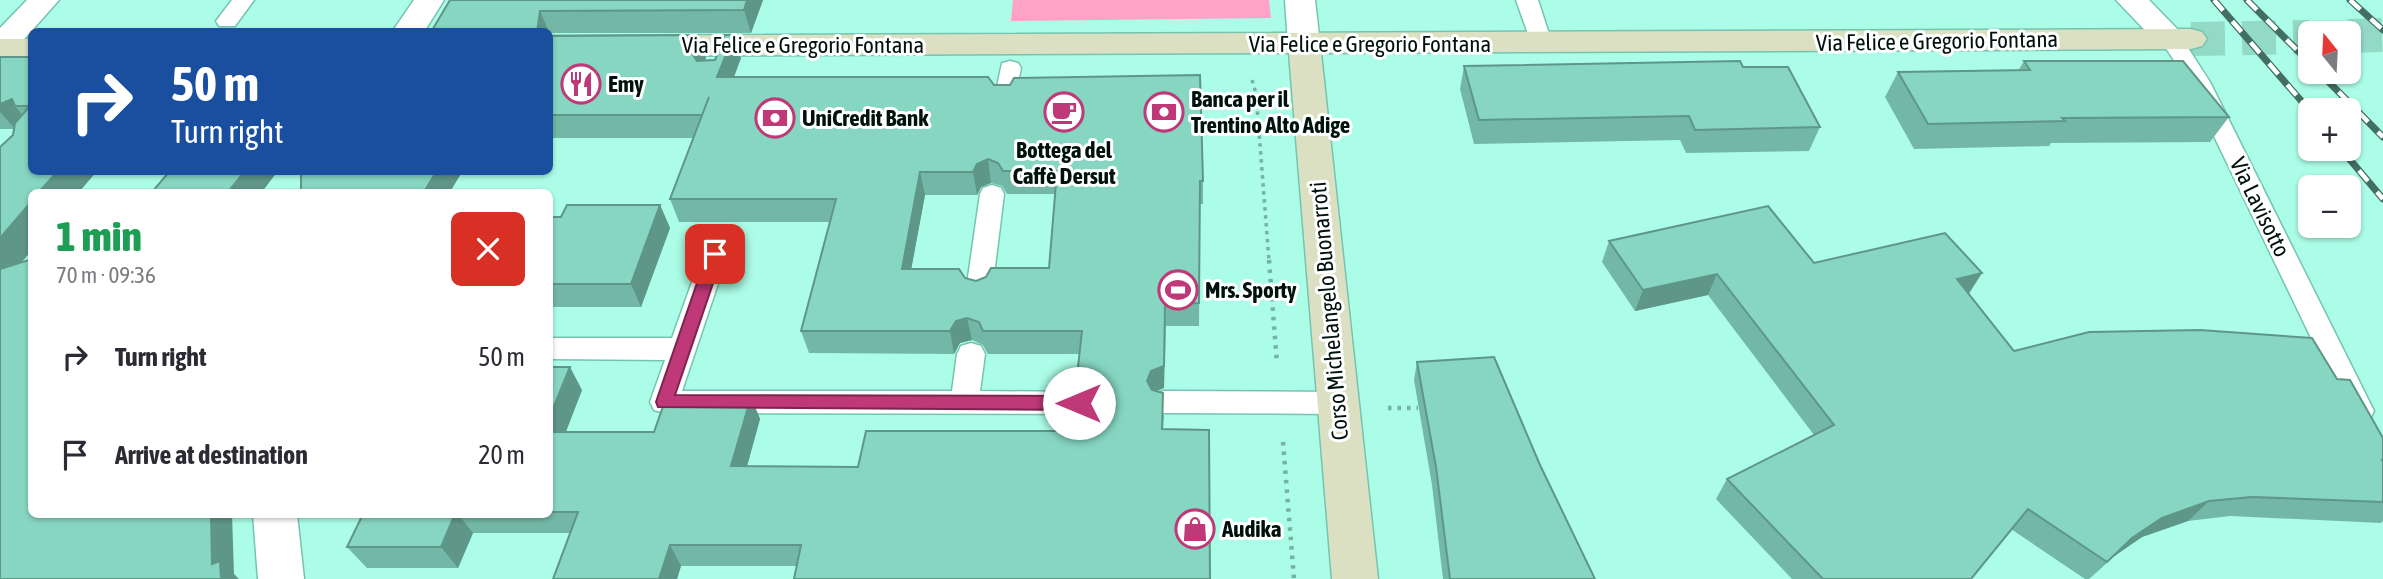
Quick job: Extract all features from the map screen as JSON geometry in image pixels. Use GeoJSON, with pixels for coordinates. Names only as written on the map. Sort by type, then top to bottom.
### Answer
{"type":"FeatureCollection","features":[{"type":"Feature","properties":{"kind":"main road","name":"Via Felice e Gregorio Fontana"},"geometry":{"type":"LineString","coordinates":[[553,47],[719,58],[1304,44],[2181,39]]}},
{"type":"Feature","properties":{"kind":"main road","name":"Corso Michelangelo Buonarroti"},"geometry":{"type":"LineString","coordinates":[[1304,44],[1354,579]]}},
{"type":"Feature","properties":{"kind":"main road"},"geometry":{"type":"LineString","coordinates":[[0,48],[28,49]]}},
{"type":"Feature","properties":{"kind":"street"},"geometry":{"type":"LineString","coordinates":[[0,48],[44,0]]}},
{"type":"Feature","properties":{"kind":"street"},"geometry":{"type":"LineString","coordinates":[[411,28],[429,0]]}},
{"type":"Feature","properties":{"kind":"street"},"geometry":{"type":"LineString","coordinates":[[1300,0],[1304,44]]}},
{"type":"Feature","properties":{"kind":"street","name":"Via Lavisotto"},"geometry":{"type":"LineString","coordinates":[[2132,0],[2181,39]]}},
{"type":"Feature","properties":{"kind":"street"},"geometry":{"type":"LineString","coordinates":[[275,518],[282,579]]}},
{"type":"Feature","properties":{"kind":"lane"},"geometry":{"type":"LineString","coordinates":[[227,21],[243,0]]}},
{"type":"Feature","properties":{"kind":"lane"},"geometry":{"type":"LineString","coordinates":[[1527,0],[1541,43]]}},
{"type":"Feature","properties":{"kind":"lane","name":"Via Lavisotto"},"geometry":{"type":"LineString","coordinates":[[2181,39],[2199,82],[2369,429]]}},
{"type":"Feature","properties":{"kind":"lane"},"geometry":{"type":"LineString","coordinates":[[1005,100],[1010,68]]}},
{"type":"Feature","properties":{"kind":"lane"},"geometry":{"type":"LineString","coordinates":[[979,291],[992,194]]}},
{"type":"Feature","properties":{"kind":"lane"},"geometry":{"type":"LineString","coordinates":[[715,254],[664,402],[1079,403]]}},
{"type":"Feature","properties":{"kind":"lane"},"geometry":{"type":"LineString","coordinates":[[553,349],[682,349]]}},
{"type":"Feature","properties":{"kind":"lane"},"geometry":{"type":"LineString","coordinates":[[965,402],[971,354]]}},
{"type":"Feature","properties":{"kind":"lane"},"geometry":{"type":"LineString","coordinates":[[1164,402],[1338,403]]}},
{"type":"Feature","properties":{"kind":"path"},"geometry":{"type":"LineString","coordinates":[[1256,93],[1277,368]]}},
{"type":"Feature","properties":{"kind":"path"},"geometry":{"type":"LineString","coordinates":[[1387,408],[1418,408]]}},
{"type":"Feature","properties":{"kind":"path"},"geometry":{"type":"LineString","coordinates":[[1282,435],[1294,579]]}},
{"type":"Feature","properties":{"kind":"shaded area"},"geometry":{"type":"Polygon","coordinates":[[[1013,0],[1269,0],[1271,18],[1011,21],[1013,0]]]}},
{"type":"Feature","properties":{"kind":"building"},"geometry":{"type":"Polygon","coordinates":[[[450,0],[747,0],[744,10],[540,11],[538,28],[433,28],[450,0]]]}},
{"type":"Feature","properties":{"kind":"building"},"geometry":{"type":"Polygon","coordinates":[[[698,35],[691,52],[697,61],[715,60],[725,35],[734,35],[717,77],[988,77],[994,85],[1010,85],[1014,78],[1200,75],[1203,181],[1200,181],[1199,303],[1165,304],[1164,366],[1151,371],[1147,381],[1152,390],[1163,393],[1162,429],[1209,430],[1210,579],[794,579],[801,545],[670,545],[659,579],[553,579],[578,512],[553,512],[553,432],[654,432],[666,398],[751,397],[731,466],[858,467],[866,431],[1073,431],[1076,394],[1089,390],[1093,380],[1088,370],[1078,367],[1082,331],[983,331],[979,322],[967,318],[956,321],[950,331],[801,331],[836,199],[670,199],[709,97],[702,115],[553,115],[553,36],[698,35]],[[988,159],[977,164],[973,172],[920,172],[902,269],[959,269],[965,278],[976,281],[986,277],[991,268],[1049,268],[1057,171],[1003,171],[998,163],[988,159]]]}},
{"type":"Feature","properties":{"kind":"building"},"geometry":{"type":"Polygon","coordinates":[[[0,57],[28,57],[28,106],[15,106],[12,99],[0,104],[0,57]]]}},
{"type":"Feature","properties":{"kind":"building"},"geometry":{"type":"Polygon","coordinates":[[[1740,61],[1743,67],[1788,67],[1820,127],[1695,130],[1689,116],[1479,120],[1464,66],[1740,61]]]}},
{"type":"Feature","properties":{"kind":"building"},"geometry":{"type":"Polygon","coordinates":[[[2024,61],[2183,61],[2229,117],[2062,118],[2065,121],[1928,124],[1898,72],[2030,70],[2024,61]]]}},
{"type":"Feature","properties":{"kind":"building"},"geometry":{"type":"Polygon","coordinates":[[[28,108],[28,175],[54,175],[42,189],[28,189],[28,206],[0,238],[0,147],[13,135],[15,123],[28,108]]]}},
{"type":"Feature","properties":{"kind":"building"},"geometry":{"type":"Polygon","coordinates":[[[166,175],[242,175],[230,189],[155,189],[166,175]]]}},
{"type":"Feature","properties":{"kind":"building"},"geometry":{"type":"Polygon","coordinates":[[[301,175],[434,175],[426,189],[301,189],[301,175]]]}},
{"type":"Feature","properties":{"kind":"building"},"geometry":{"type":"Polygon","coordinates":[[[567,205],[660,205],[631,284],[553,284],[553,217],[561,217],[567,205]]]}},
{"type":"Feature","properties":{"kind":"building"},"geometry":{"type":"Polygon","coordinates":[[[1768,206],[1814,263],[1945,233],[1982,273],[1957,279],[2014,351],[2089,332],[2200,330],[2312,338],[2337,379],[2350,380],[2383,438],[2383,502],[2252,497],[2209,501],[2162,518],[2132,538],[2107,562],[2028,509],[1971,579],[1823,579],[1727,479],[1834,425],[1717,274],[1643,290],[1609,241],[1768,206]]]}},
{"type":"Feature","properties":{"kind":"building"},"geometry":{"type":"Polygon","coordinates":[[[28,260],[28,518],[211,518],[212,564],[220,561],[221,579],[0,579],[0,269],[28,260]]]}},
{"type":"Feature","properties":{"kind":"building"},"geometry":{"type":"Polygon","coordinates":[[[1494,357],[1540,465],[1595,579],[1450,579],[1436,467],[1417,362],[1494,357]]]}},
{"type":"Feature","properties":{"kind":"building"},"geometry":{"type":"Polygon","coordinates":[[[553,367],[570,367],[553,409],[553,367]]]}},
{"type":"Feature","properties":{"kind":"building"},"geometry":{"type":"Polygon","coordinates":[[[361,518],[453,518],[441,547],[347,547],[361,518]]]}},
{"type":"Feature","properties":{"kind":"tunnel"},"geometry":{"type":"LineString","coordinates":[[2361,36],[2383,35]]}},
{"type":"Feature","properties":{"kind":"tunnel"},"geometry":{"type":"LineString","coordinates":[[2191,39],[2298,37]]}},
{"type":"Feature","properties":{"kind":"railway"},"geometry":{"type":"LineString","coordinates":[[2214,0],[2299,98]]}},
{"type":"Feature","properties":{"kind":"railway"},"geometry":{"type":"LineString","coordinates":[[2247,0],[2298,51]]}},
{"type":"Feature","properties":{"kind":"railway"},"geometry":{"type":"LineString","coordinates":[[2350,0],[2383,30]]}},
{"type":"Feature","properties":{"kind":"railway"},"geometry":{"type":"LineString","coordinates":[[2331,84],[2383,137]]}},
{"type":"Feature","properties":{"kind":"railway"},"geometry":{"type":"LineString","coordinates":[[2351,161],[2383,199]]}},
{"type":"Feature","properties":{"kind":"place","name":"Emy"},"geometry":{"type":"Point","coordinates":[581,84]}},
{"type":"Feature","properties":{"kind":"place","name":"Bottega del Caffè Dersut"},"geometry":{"type":"Point","coordinates":[1064,112]}},
{"type":"Feature","properties":{"kind":"place","name":"Banca per il Trentino Alto Adige"},"geometry":{"type":"Point","coordinates":[1164,112]}},
{"type":"Feature","properties":{"kind":"place","name":"UniCredit Bank"},"geometry":{"type":"Point","coordinates":[775,118]}},
{"type":"Feature","properties":{"kind":"place","name":"Mrs. Sporty"},"geometry":{"type":"Point","coordinates":[1178,290]}},
{"type":"Feature","properties":{"kind":"place","name":"Audika"},"geometry":{"type":"Point","coordinates":[1195,529]}},
{"type":"Feature","properties":{"kind":"route"},"geometry":{"type":"LineString","coordinates":[[715,254],[664,402],[1079,403]]}}]}
